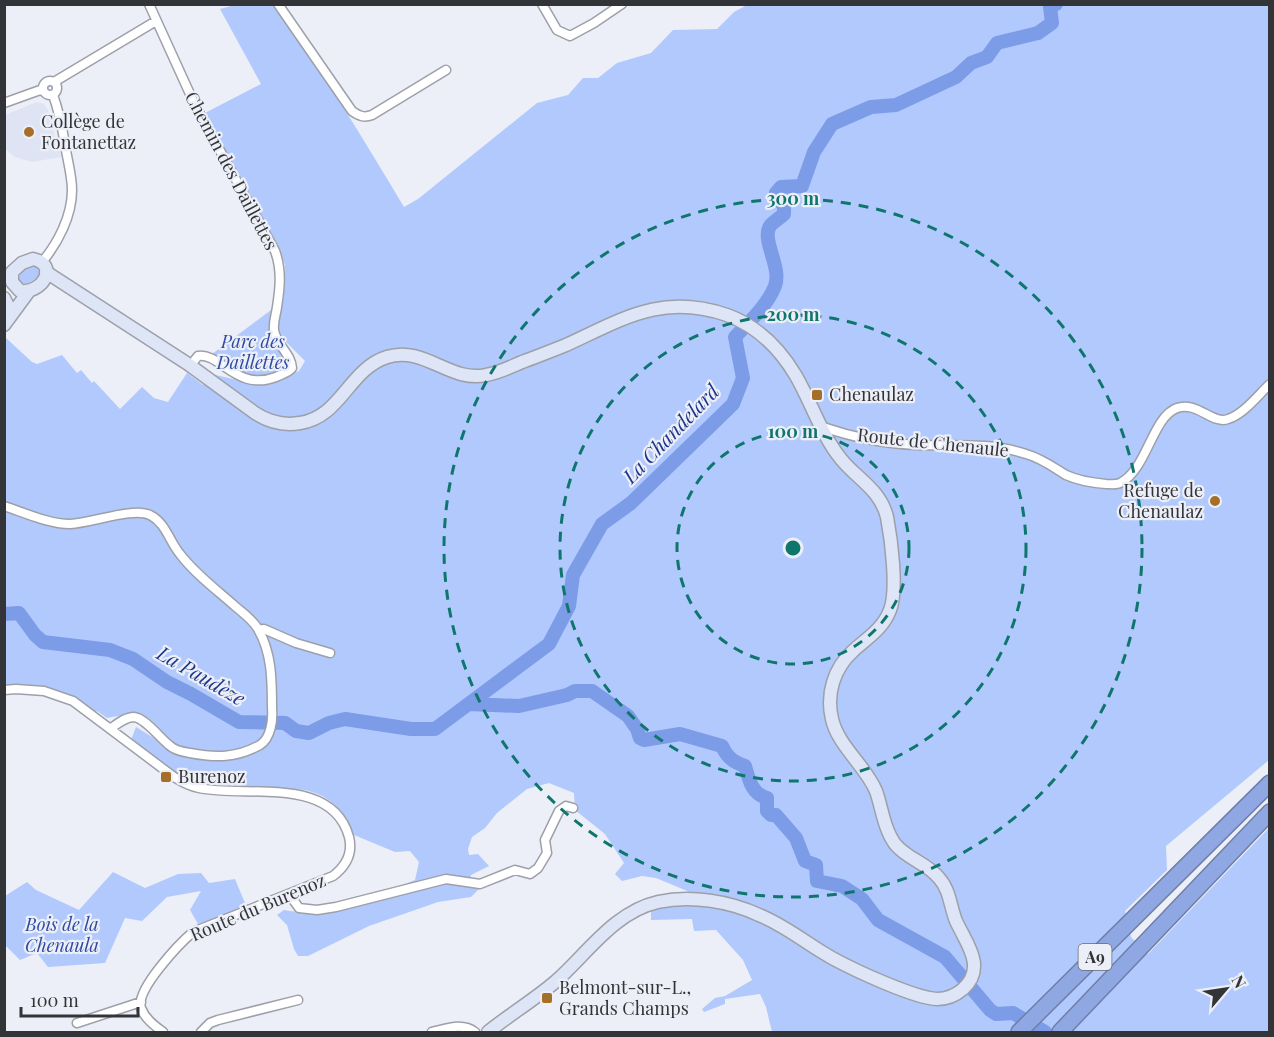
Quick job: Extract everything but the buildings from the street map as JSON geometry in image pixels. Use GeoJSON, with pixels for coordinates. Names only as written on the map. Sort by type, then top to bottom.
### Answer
{"type":"FeatureCollection","features":[{"type":"Feature","properties":{"kind":"highway","name":"A9"},"geometry":{"type":"LineString","coordinates":[[1019,1032],[1269,783]]}},
{"type":"Feature","properties":{"kind":"highway","name":"A9"},"geometry":{"type":"LineString","coordinates":[[1060,1032],[1269,812]]}},
{"type":"Feature","properties":{"kind":"street","name":"Chemin des Daillettes"},"geometry":{"type":"LineString","coordinates":[[149,4],[195,105],[275,251],[280,268],[280,282],[274,330],[276,338],[292,363],[289,372],[263,380],[242,378],[206,356],[198,356],[190,366]]}},
{"type":"Feature","properties":{"kind":"street"},"geometry":{"type":"LineString","coordinates":[[278,4],[357,115],[367,117],[372,115],[446,70]]}},
{"type":"Feature","properties":{"kind":"street"},"geometry":{"type":"LineString","coordinates":[[542,4],[557,30],[570,36],[622,4]]}},
{"type":"Feature","properties":{"kind":"street"},"geometry":{"type":"LineString","coordinates":[[52,95],[46,94],[43,89],[45,82],[54,82],[156,21]]}},
{"type":"Feature","properties":{"kind":"street"},"geometry":{"type":"LineString","coordinates":[[52,95],[57,89],[54,82]]}},
{"type":"Feature","properties":{"kind":"street"},"geometry":{"type":"LineString","coordinates":[[4,103],[43,89]]}},
{"type":"Feature","properties":{"kind":"street"},"geometry":{"type":"LineString","coordinates":[[42,284],[46,279],[44,267],[63,228],[72,190],[58,109],[52,95]]}},
{"type":"Feature","properties":{"kind":"street"},"geometry":{"type":"LineString","coordinates":[[4,326],[14,269],[33,259],[74,291],[190,366],[266,420],[293,424],[311,420],[326,412],[362,372],[373,363],[389,356],[404,354],[416,356],[466,376],[490,374],[538,356],[623,317],[679,306],[707,310],[734,318],[748,325],[772,344],[785,359],[841,459],[874,490],[884,508],[891,552],[894,591],[892,607],[882,625],[844,659],[833,678],[830,700],[833,724],[875,788],[888,832],[897,847],[909,857],[928,867],[942,880],[950,896],[955,917],[974,956],[974,969],[970,980],[962,990],[950,997],[938,999],[927,997],[880,980],[831,957],[783,926],[755,912],[719,902],[676,900],[642,907],[628,914],[553,985],[488,1032]]}},
{"type":"Feature","properties":{"kind":"street"},"geometry":{"type":"LineString","coordinates":[[13,285],[42,284],[74,291]]}},
{"type":"Feature","properties":{"kind":"street"},"geometry":{"type":"LineString","coordinates":[[6,307],[13,285]]}},
{"type":"Feature","properties":{"kind":"street","name":"Route de Chenaule"},"geometry":{"type":"LineString","coordinates":[[823,427],[864,437],[914,445],[985,445],[1034,457],[1069,476],[1099,483],[1118,484],[1133,474],[1164,418],[1176,408],[1190,407],[1202,410],[1220,420],[1228,419],[1240,412],[1269,384]]}},
{"type":"Feature","properties":{"kind":"street"},"geometry":{"type":"LineString","coordinates":[[4,506],[69,524],[99,520],[134,511],[153,516],[162,525],[179,553],[259,630],[268,654],[272,675],[272,713],[269,733],[260,744],[224,758],[214,758],[171,747],[145,722],[135,717],[124,719],[110,729]]}},
{"type":"Feature","properties":{"kind":"street"},"geometry":{"type":"LineString","coordinates":[[259,630],[264,629],[296,643],[330,653]]}},
{"type":"Feature","properties":{"kind":"street","name":"Route du Burenoz"},"geometry":{"type":"LineString","coordinates":[[4,690],[25,690],[59,695],[73,701],[186,784],[215,790],[298,795],[324,803],[336,812],[344,823],[351,845],[344,868],[333,876],[193,932],[182,942],[147,986],[141,1002]]}},
{"type":"Feature","properties":{"kind":"street"},"geometry":{"type":"LineString","coordinates":[[289,894],[300,908],[317,910],[374,899],[446,879],[480,884],[515,870],[531,874],[538,868],[547,853],[545,840],[559,811],[566,806],[573,808]]}},
{"type":"Feature","properties":{"kind":"street"},"geometry":{"type":"LineString","coordinates":[[201,1032],[210,1023],[218,1020],[298,999]]}},
{"type":"Feature","properties":{"kind":"street"},"geometry":{"type":"LineString","coordinates":[[77,1023],[141,1002],[141,1008],[148,1020],[164,1032]]}},
{"type":"Feature","properties":{"kind":"street"},"geometry":{"type":"LineString","coordinates":[[432,1032],[458,1026],[474,1032]]}},
{"type":"Feature","properties":{"kind":"shaded area","name":"Collège de Fontanettaz"},"geometry":{"type":"Polygon","coordinates":[[[37,102],[44,104],[48,110],[61,157],[32,162],[15,157],[6,150],[5,115],[37,102]]]}},
{"type":"Feature","properties":{"kind":"green space"},"geometry":{"type":"Polygon","coordinates":[[[235,5],[272,5],[325,79],[404,207],[418,199],[537,103],[568,95],[583,78],[598,78],[617,63],[651,53],[673,30],[717,29],[734,12],[747,5],[1269,5],[1269,760],[1166,846],[1167,870],[1125,911],[1131,937],[1148,954],[1269,828],[1269,1032],[772,1032],[766,1007],[760,994],[725,999],[725,1004],[704,1012],[702,1009],[715,998],[725,996],[752,980],[743,960],[716,930],[694,931],[692,919],[651,920],[651,910],[676,905],[692,893],[656,878],[642,876],[622,881],[615,874],[624,863],[605,834],[575,810],[574,793],[549,783],[527,789],[472,837],[468,849],[469,855],[478,854],[489,866],[471,875],[470,886],[479,889],[471,897],[438,902],[369,926],[308,956],[298,956],[287,925],[277,915],[284,910],[318,912],[351,905],[415,880],[419,862],[410,851],[395,852],[354,835],[346,818],[336,806],[315,793],[305,790],[204,783],[184,777],[165,766],[131,740],[136,727],[154,738],[159,731],[148,718],[142,715],[130,714],[107,718],[53,690],[42,687],[5,685],[4,341],[6,338],[37,364],[62,355],[77,373],[81,370],[120,409],[142,387],[154,398],[168,402],[187,373],[203,385],[211,374],[260,385],[299,371],[305,361],[284,340],[278,328],[284,296],[285,265],[279,248],[205,113],[261,84],[220,9],[235,5]]]}},
{"type":"Feature","properties":{"kind":"green space"},"geometry":{"type":"Polygon","coordinates":[[[32,265],[39,268],[39,277],[26,284],[21,283],[20,273],[32,265]]]}},
{"type":"Feature","properties":{"kind":"green space","name":"Parc des Daillettes"},"geometry":{"type":"Polygon","coordinates":[[[271,310],[270,328],[273,341],[290,367],[268,377],[252,377],[237,372],[212,354],[271,310]]]}},
{"type":"Feature","properties":{"kind":"green space","name":"Bois de la Chenaula"},"geometry":{"type":"Polygon","coordinates":[[[113,872],[145,888],[178,874],[201,873],[209,883],[235,879],[247,908],[198,924],[190,910],[201,891],[167,897],[142,921],[125,918],[105,963],[48,967],[37,953],[20,960],[5,945],[5,896],[27,882],[36,890],[79,910],[113,872]]]}},
{"type":"Feature","properties":{"kind":"waterway","name":"La Chandelard"},"geometry":{"type":"LineString","coordinates":[[4,614],[19,613],[43,642],[110,650],[133,659],[167,682],[239,722],[285,723],[296,731],[309,733],[329,723],[345,719],[411,729],[435,729],[549,644],[569,606],[573,575],[602,524],[631,503],[733,404],[743,378],[735,337],[763,307],[775,286],[776,271],[769,246],[768,232],[771,224],[784,214],[784,207],[776,193],[781,187],[802,186],[814,152],[832,124],[871,107],[896,105],[956,77],[971,63],[987,57],[997,43],[1038,33],[1052,23],[1050,7],[1056,4]]}},
{"type":"Feature","properties":{"kind":"waterway","name":"La Paudèze"},"geometry":{"type":"LineString","coordinates":[[469,704],[519,706],[575,691],[592,691],[628,716],[640,738],[644,740],[680,734],[722,746],[731,759],[745,766],[755,790],[767,798],[767,811],[771,815],[776,815],[796,838],[805,861],[816,865],[817,881],[842,886],[862,899],[878,920],[945,957],[990,1010],[996,1014],[1013,1013],[1045,1032]]}},
{"type":"Feature","properties":{"kind":"place","name":"Collège de Fontanettaz"},"geometry":{"type":"Point","coordinates":[29,132]}},
{"type":"Feature","properties":{"kind":"place","name":"Chenaulaz"},"geometry":{"type":"Point","coordinates":[817,395]}},
{"type":"Feature","properties":{"kind":"place","name":"Refuge de Chenaulaz"},"geometry":{"type":"Point","coordinates":[1215,501]}},
{"type":"Feature","properties":{"kind":"place","name":"Burenoz"},"geometry":{"type":"Point","coordinates":[166,777]}},
{"type":"Feature","properties":{"kind":"place","name":"Belmont-sur-L., Grands Champs"},"geometry":{"type":"Point","coordinates":[547,998]}}]}
